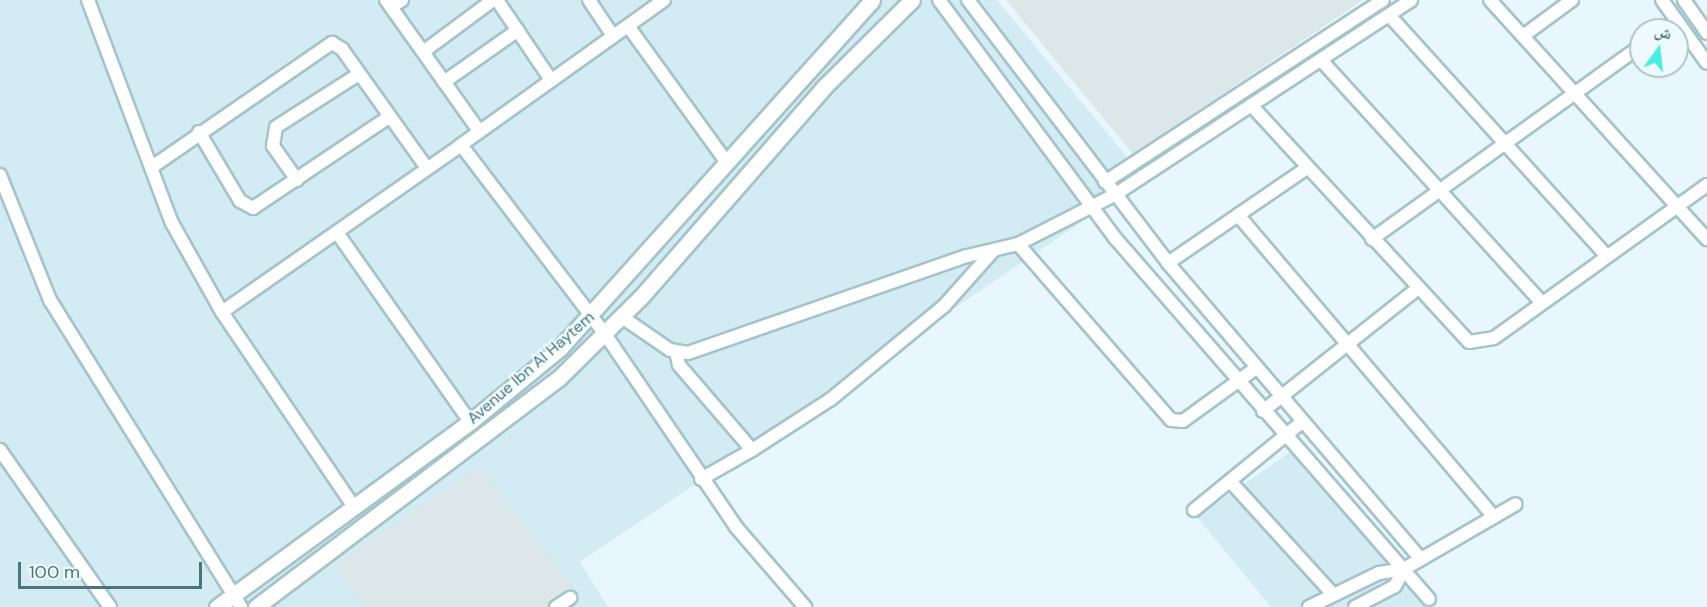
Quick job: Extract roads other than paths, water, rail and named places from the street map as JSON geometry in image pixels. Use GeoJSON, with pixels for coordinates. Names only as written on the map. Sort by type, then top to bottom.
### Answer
{"type":"FeatureCollection","features":[{"type":"Feature","properties":{"kind":"street"},"geometry":{"type":"LineString","coordinates":[[88,0],[172,223],[222,312],[354,507]]}},
{"type":"Feature","properties":{"kind":"street"},"geometry":{"type":"LineString","coordinates":[[402,0],[388,4],[479,131]]}},
{"type":"Feature","properties":{"kind":"street"},"geometry":{"type":"LineString","coordinates":[[423,52],[495,0],[551,80]]}},
{"type":"Feature","properties":{"kind":"street"},"geometry":{"type":"LineString","coordinates":[[589,0],[613,36]]}},
{"type":"Feature","properties":{"kind":"street"},"geometry":{"type":"LineString","coordinates":[[222,312],[338,234],[664,0]]}},
{"type":"Feature","properties":{"kind":"street","name":"Avenue Ibn Al Haytem"},"geometry":{"type":"LineString","coordinates":[[217,607],[238,601],[354,507],[470,422],[592,318],[872,0]]}},
{"type":"Feature","properties":{"kind":"street","name":"Avenue Ibn Al Haytem"},"geometry":{"type":"LineString","coordinates":[[256,607],[509,420],[604,334],[622,317],[837,73],[912,0]]}},
{"type":"Feature","properties":{"kind":"street"},"geometry":{"type":"LineString","coordinates":[[939,0],[1093,206],[1237,383],[1429,599]]}},
{"type":"Feature","properties":{"kind":"street"},"geometry":{"type":"LineString","coordinates":[[968,0],[1168,262],[1281,398],[1421,559]]}},
{"type":"Feature","properties":{"kind":"street"},"geometry":{"type":"LineString","coordinates":[[1105,182],[1383,0]]}},
{"type":"Feature","properties":{"kind":"street"},"geometry":{"type":"LineString","coordinates":[[622,317],[676,352],[694,351],[967,256],[992,252],[1018,244],[1116,194],[1411,0]]}},
{"type":"Feature","properties":{"kind":"street"},"geometry":{"type":"LineString","coordinates":[[1490,0],[1707,238]]}},
{"type":"Feature","properties":{"kind":"street"},"geometry":{"type":"LineString","coordinates":[[1523,36],[1572,0]]}},
{"type":"Feature","properties":{"kind":"street"},"geometry":{"type":"LineString","coordinates":[[1662,0],[1675,18]]}},
{"type":"Feature","properties":{"kind":"street"},"geometry":{"type":"LineString","coordinates":[[1684,0],[1707,33]]}},
{"type":"Feature","properties":{"kind":"street"},"geometry":{"type":"LineString","coordinates":[[1389,15],[1607,256]]}},
{"type":"Feature","properties":{"kind":"street"},"geometry":{"type":"LineString","coordinates":[[628,26],[728,164]]}},
{"type":"Feature","properties":{"kind":"street"},"geometry":{"type":"LineString","coordinates":[[444,82],[518,30]]}},
{"type":"Feature","properties":{"kind":"street"},"geometry":{"type":"LineString","coordinates":[[1689,38],[1707,63]]}},
{"type":"Feature","properties":{"kind":"street"},"geometry":{"type":"LineString","coordinates":[[152,167],[325,45],[337,45],[427,168]]}},
{"type":"Feature","properties":{"kind":"street"},"geometry":{"type":"LineString","coordinates":[[1372,239],[1629,55]]}},
{"type":"Feature","properties":{"kind":"street"},"geometry":{"type":"LineString","coordinates":[[1321,60],[1441,189],[1542,303]]}},
{"type":"Feature","properties":{"kind":"street"},"geometry":{"type":"LineString","coordinates":[[297,180],[273,146],[276,127],[359,74]]}},
{"type":"Feature","properties":{"kind":"street"},"geometry":{"type":"LineString","coordinates":[[1251,105],[1458,336],[1475,343],[1494,338],[1707,185]]}},
{"type":"Feature","properties":{"kind":"street"},"geometry":{"type":"LineString","coordinates":[[199,132],[247,206],[261,206],[389,117]]}},
{"type":"Feature","properties":{"kind":"street"},"geometry":{"type":"LineString","coordinates":[[461,145],[604,334],[701,479],[805,607]]}},
{"type":"Feature","properties":{"kind":"street"},"geometry":{"type":"LineString","coordinates":[[1168,262],[1307,168]]}},
{"type":"Feature","properties":{"kind":"street"},"geometry":{"type":"LineString","coordinates":[[0,176],[50,300],[238,601]]}},
{"type":"Feature","properties":{"kind":"street"},"geometry":{"type":"LineString","coordinates":[[1238,215],[1351,342],[1494,517]]}},
{"type":"Feature","properties":{"kind":"street"},"geometry":{"type":"LineString","coordinates":[[338,234],[470,422]]}},
{"type":"Feature","properties":{"kind":"street"},"geometry":{"type":"LineString","coordinates":[[1018,244],[1171,420],[1184,421],[1256,368]]}},
{"type":"Feature","properties":{"kind":"street"},"geometry":{"type":"LineString","coordinates":[[701,479],[752,450],[831,399],[944,306],[992,252]]}},
{"type":"Feature","properties":{"kind":"street"},"geometry":{"type":"LineString","coordinates":[[1263,411],[1417,289]]}},
{"type":"Feature","properties":{"kind":"street"},"geometry":{"type":"LineString","coordinates":[[676,352],[679,365],[752,450]]}},
{"type":"Feature","properties":{"kind":"street"},"geometry":{"type":"LineString","coordinates":[[1194,510],[1302,422]]}},
{"type":"Feature","properties":{"kind":"street"},"geometry":{"type":"LineString","coordinates":[[0,450],[110,607]]}},
{"type":"Feature","properties":{"kind":"street"},"geometry":{"type":"LineString","coordinates":[[1230,481],[1333,594]]}},
{"type":"Feature","properties":{"kind":"street"},"geometry":{"type":"LineString","coordinates":[[1309,607],[1391,568],[1404,569],[1516,504]]}},
{"type":"Feature","properties":{"kind":"street"},"geometry":{"type":"LineString","coordinates":[[1352,585],[1359,605],[1398,584],[1404,569]]}},
{"type":"Feature","properties":{"kind":"street"},"geometry":{"type":"LineString","coordinates":[[556,607],[570,598]]}}]}
